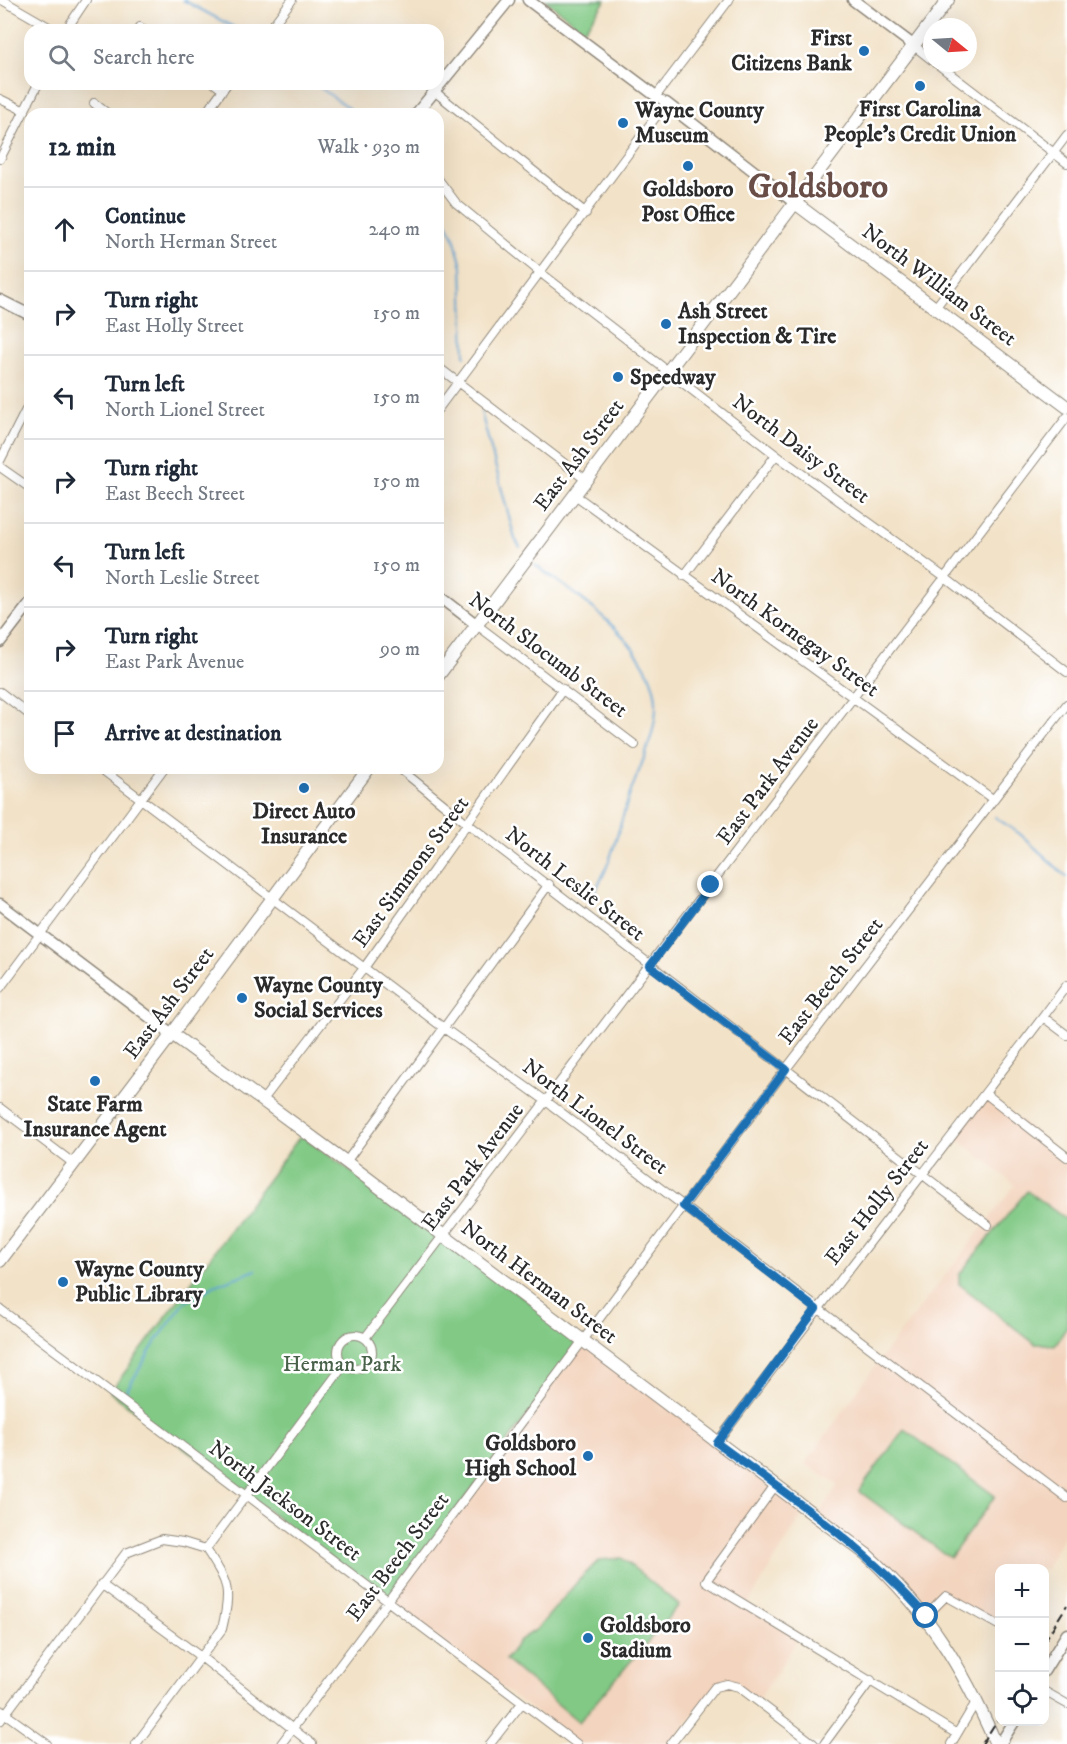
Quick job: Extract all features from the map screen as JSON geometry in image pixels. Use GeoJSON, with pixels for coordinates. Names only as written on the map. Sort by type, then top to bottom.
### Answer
{"type":"FeatureCollection","features":[{"type":"Feature","properties":{"kind":"main road","name":"East Ash Street"},"geometry":{"type":"LineString","coordinates":[[444,668],[948,0]]}},
{"type":"Feature","properties":{"kind":"main road","name":"North William Street"},"geometry":{"type":"LineString","coordinates":[[795,203],[1067,407]]}},
{"type":"Feature","properties":{"kind":"main road","name":"East Ash Street"},"geometry":{"type":"LineString","coordinates":[[0,1261],[365,774]]}},
{"type":"Feature","properties":{"kind":"main road","name":"North Herman Street"},"geometry":{"type":"LineString","coordinates":[[172,1034],[346,1162],[866,1554],[899,1585],[926,1616],[953,1655],[998,1744]]}},
{"type":"Feature","properties":{"kind":"street"},"geometry":{"type":"LineString","coordinates":[[2,0],[44,24]]}},
{"type":"Feature","properties":{"kind":"street"},"geometry":{"type":"LineString","coordinates":[[70,24],[86,0]]}},
{"type":"Feature","properties":{"kind":"street"},"geometry":{"type":"LineString","coordinates":[[274,24],[292,0]]}},
{"type":"Feature","properties":{"kind":"street"},"geometry":{"type":"LineString","coordinates":[[444,79],[509,0]]}},
{"type":"Feature","properties":{"kind":"street","name":"North William Street"},"geometry":{"type":"LineString","coordinates":[[528,0],[795,203]]}},
{"type":"Feature","properties":{"kind":"street"},"geometry":{"type":"LineString","coordinates":[[656,96],[729,0]]}},
{"type":"Feature","properties":{"kind":"street"},"geometry":{"type":"LineString","coordinates":[[852,0],[923,53]]}},
{"type":"Feature","properties":{"kind":"street"},"geometry":{"type":"LineString","coordinates":[[948,72],[1067,163]]}},
{"type":"Feature","properties":{"kind":"street"},"geometry":{"type":"LineString","coordinates":[[26,108],[35,90]]}},
{"type":"Feature","properties":{"kind":"street"},"geometry":{"type":"LineString","coordinates":[[210,108],[223,90]]}},
{"type":"Feature","properties":{"kind":"street"},"geometry":{"type":"LineString","coordinates":[[421,108],[434,91],[586,213]]}},
{"type":"Feature","properties":{"kind":"street"},"geometry":{"type":"LineString","coordinates":[[0,99],[24,111]]}},
{"type":"Feature","properties":{"kind":"street"},"geometry":{"type":"LineString","coordinates":[[94,103],[100,108]]}},
{"type":"Feature","properties":{"kind":"street"},"geometry":{"type":"LineString","coordinates":[[444,401],[666,103]]}},
{"type":"Feature","properties":{"kind":"street"},"geometry":{"type":"LineString","coordinates":[[0,159],[24,113]]}},
{"type":"Feature","properties":{"kind":"street"},"geometry":{"type":"LineString","coordinates":[[935,308],[1067,135]]}},
{"type":"Feature","properties":{"kind":"street","name":"North Daisy Street"},"geometry":{"type":"LineString","coordinates":[[444,187],[456,203],[541,273],[776,455],[944,577],[1067,672]]}},
{"type":"Feature","properties":{"kind":"street"},"geometry":{"type":"LineString","coordinates":[[0,300],[24,312]]}},
{"type":"Feature","properties":{"kind":"street"},"geometry":{"type":"LineString","coordinates":[[444,372],[586,480]]}},
{"type":"Feature","properties":{"kind":"street"},"geometry":{"type":"LineString","coordinates":[[0,461],[24,414]]}},
{"type":"Feature","properties":{"kind":"street","name":"East Park Avenue"},"geometry":{"type":"LineString","coordinates":[[366,1338],[1067,417]]}},
{"type":"Feature","properties":{"kind":"street"},"geometry":{"type":"LineString","coordinates":[[684,576],[776,455]]}},
{"type":"Feature","properties":{"kind":"street"},"geometry":{"type":"LineString","coordinates":[[0,467],[24,485]]}},
{"type":"Feature","properties":{"kind":"street","name":"North Kornegay Street"},"geometry":{"type":"LineString","coordinates":[[574,495],[994,800]]}},
{"type":"Feature","properties":{"kind":"street","name":"North Slocumb Street"},"geometry":{"type":"LineString","coordinates":[[444,600],[635,746]]}},
{"type":"Feature","properties":{"kind":"street"},"geometry":{"type":"LineString","coordinates":[[0,642],[24,611]]}},
{"type":"Feature","properties":{"kind":"street","name":"East Simmons Street"},"geometry":{"type":"LineString","coordinates":[[262,1101],[364,968],[563,689]]}},
{"type":"Feature","properties":{"kind":"street"},"geometry":{"type":"LineString","coordinates":[[0,692],[24,710]]}},
{"type":"Feature","properties":{"kind":"street","name":"East Beech Street"},"geometry":{"type":"LineString","coordinates":[[281,1744],[786,1069],[1067,704]]}},
{"type":"Feature","properties":{"kind":"street","name":"North Lionel Street"},"geometry":{"type":"LineString","coordinates":[[108,774],[445,1029],[546,1101],[1067,1498]]}},
{"type":"Feature","properties":{"kind":"street"},"geometry":{"type":"LineString","coordinates":[[0,987],[159,774]]}},
{"type":"Feature","properties":{"kind":"street","name":"North Leslie Street"},"geometry":{"type":"LineString","coordinates":[[406,774],[468,824],[549,884],[650,966],[988,1225]]}},
{"type":"Feature","properties":{"kind":"street"},"geometry":{"type":"LineString","coordinates":[[346,1162],[549,884]]}},
{"type":"Feature","properties":{"kind":"street","name":"North Herman Street"},"geometry":{"type":"LineString","coordinates":[[0,904],[172,1034]]}},
{"type":"Feature","properties":{"kind":"street","name":"East Holly Street"},"geometry":{"type":"LineString","coordinates":[[717,1443],[816,1309],[986,1094],[1067,985]]}},
{"type":"Feature","properties":{"kind":"street"},"geometry":{"type":"LineString","coordinates":[[1043,1017],[1067,1035]]}},
{"type":"Feature","properties":{"kind":"street"},"geometry":{"type":"LineString","coordinates":[[986,1094],[1067,1157]]}},
{"type":"Feature","properties":{"kind":"street"},"geometry":{"type":"LineString","coordinates":[[0,1108],[73,1163]]}},
{"type":"Feature","properties":{"kind":"street","name":"North Jackson Street"},"geometry":{"type":"LineString","coordinates":[[0,1309],[577,1744]]}},
{"type":"Feature","properties":{"kind":"street"},"geometry":{"type":"LineString","coordinates":[[355,1335],[366,1338],[373,1350],[368,1363],[356,1369],[344,1365],[338,1354],[342,1341],[355,1335]]}},
{"type":"Feature","properties":{"kind":"street"},"geometry":{"type":"LineString","coordinates":[[206,1549],[248,1496],[344,1365]]}},
{"type":"Feature","properties":{"kind":"street"},"geometry":{"type":"LineString","coordinates":[[775,1486],[706,1581],[957,1734]]}},
{"type":"Feature","properties":{"kind":"street"},"geometry":{"type":"LineString","coordinates":[[47,1744],[2,1715],[126,1553],[144,1544],[162,1539],[183,1542],[206,1549],[227,1582],[227,1607],[222,1629],[135,1744]]}},
{"type":"Feature","properties":{"kind":"street"},"geometry":{"type":"LineString","coordinates":[[101,1584],[201,1657],[312,1744]]}},
{"type":"Feature","properties":{"kind":"street"},"geometry":{"type":"LineString","coordinates":[[926,1616],[946,1596],[995,1624]]}},
{"type":"Feature","properties":{"kind":"street"},"geometry":{"type":"LineString","coordinates":[[1049,1663],[1067,1634]]}},
{"type":"Feature","properties":{"kind":"street"},"geometry":{"type":"LineString","coordinates":[[824,1744],[871,1680]]}},
{"type":"Feature","properties":{"kind":"street"},"geometry":{"type":"LineString","coordinates":[[671,1744],[715,1687],[727,1684],[739,1687],[814,1744]]}},
{"type":"Feature","properties":{"kind":"street"},"geometry":{"type":"LineString","coordinates":[[1049,1693],[1067,1704]]}},
{"type":"Feature","properties":{"kind":"street"},"geometry":{"type":"LineString","coordinates":[[951,1744],[976,1702]]}},
{"type":"Feature","properties":{"kind":"street"},"geometry":{"type":"LineString","coordinates":[[490,1744],[522,1703]]}},
{"type":"Feature","properties":{"kind":"street"},"geometry":{"type":"LineString","coordinates":[[998,1744],[1011,1726]]}},
{"type":"Feature","properties":{"kind":"shaded area"},"geometry":{"type":"Polygon","coordinates":[[[986,1094],[1067,1157],[1067,1528],[1049,1564],[995,1564],[995,1624],[946,1596],[926,1616],[817,1517],[838,1485],[805,1464],[881,1358],[1015,1185],[952,1134],[986,1094]]]}},
{"type":"Feature","properties":{"kind":"shaded area"},"geometry":{"type":"Polygon","coordinates":[[[583,1341],[806,1509],[747,1606],[798,1639],[758,1701],[739,1687],[715,1687],[671,1744],[577,1744],[388,1601],[583,1341]]]}},
{"type":"Feature","properties":{"kind":"green space"},"geometry":{"type":"Polygon","coordinates":[[[545,0],[606,0],[584,30],[545,0]]]}},
{"type":"Feature","properties":{"kind":"green space","name":"Herman Park"},"geometry":{"type":"Polygon","coordinates":[[[301,1135],[583,1341],[388,1601],[110,1392],[301,1135]]]}},
{"type":"Feature","properties":{"kind":"green space"},"geometry":{"type":"Polygon","coordinates":[[[1027,1191],[1067,1220],[1067,1327],[1055,1345],[1035,1344],[959,1284],[959,1275],[1027,1191]]]}},
{"type":"Feature","properties":{"kind":"green space"},"geometry":{"type":"Polygon","coordinates":[[[904,1429],[995,1496],[950,1558],[859,1491],[904,1429]]]}},
{"type":"Feature","properties":{"kind":"green space","name":"Goldsboro Stadium"},"geometry":{"type":"Polygon","coordinates":[[[622,1558],[679,1605],[579,1722],[505,1660],[520,1640],[537,1629],[599,1560],[622,1558]]]}},
{"type":"Feature","properties":{"kind":"waterway"},"geometry":{"type":"LineString","coordinates":[[183,0],[228,24]]}},
{"type":"Feature","properties":{"kind":"waterway"},"geometry":{"type":"LineString","coordinates":[[323,90],[349,108]]}},
{"type":"Feature","properties":{"kind":"waterway"},"geometry":{"type":"LineString","coordinates":[[444,218],[454,237],[462,267],[465,356]]}},
{"type":"Feature","properties":{"kind":"waterway"},"geometry":{"type":"LineString","coordinates":[[481,412],[515,539],[520,547]]}},
{"type":"Feature","properties":{"kind":"waterway"},"geometry":{"type":"LineString","coordinates":[[535,565],[573,592],[613,626],[631,645],[645,666],[653,686],[656,708],[650,740],[605,872],[591,897]]}},
{"type":"Feature","properties":{"kind":"waterway"},"geometry":{"type":"LineString","coordinates":[[995,817],[1020,834],[1067,877]]}},
{"type":"Feature","properties":{"kind":"waterway"},"geometry":{"type":"LineString","coordinates":[[125,1393],[155,1343],[185,1302],[216,1285],[256,1270]]}},
{"type":"Feature","properties":{"kind":"railway"},"geometry":{"type":"LineString","coordinates":[[1049,1634],[1067,1605]]}},
{"type":"Feature","properties":{"kind":"railway"},"geometry":{"type":"LineString","coordinates":[[982,1744],[995,1724]]}},
{"type":"Feature","properties":{"kind":"place","name":"First Citizens Bank"},"geometry":{"type":"Point","coordinates":[864,51]}},
{"type":"Feature","properties":{"kind":"place","name":"First Carolina People's Credit Union"},"geometry":{"type":"Point","coordinates":[920,86]}},
{"type":"Feature","properties":{"kind":"place","name":"Wayne County Museum"},"geometry":{"type":"Point","coordinates":[623,123]}},
{"type":"Feature","properties":{"kind":"place","name":"Goldsboro Post Office"},"geometry":{"type":"Point","coordinates":[688,166]}},
{"type":"Feature","properties":{"kind":"place","name":"Ash Street Inspection & Tire"},"geometry":{"type":"Point","coordinates":[666,324]}},
{"type":"Feature","properties":{"kind":"place","name":"Speedway"},"geometry":{"type":"Point","coordinates":[618,377]}},
{"type":"Feature","properties":{"kind":"place","name":"Direct Auto Insurance"},"geometry":{"type":"Point","coordinates":[304,788]}},
{"type":"Feature","properties":{"kind":"place","name":"Wayne County Social Services"},"geometry":{"type":"Point","coordinates":[242,998]}},
{"type":"Feature","properties":{"kind":"place","name":"State Farm Insurance Agent"},"geometry":{"type":"Point","coordinates":[95,1081]}},
{"type":"Feature","properties":{"kind":"place","name":"Wayne County Public Library"},"geometry":{"type":"Point","coordinates":[63,1282]}},
{"type":"Feature","properties":{"kind":"place","name":"Goldsboro High School"},"geometry":{"type":"Point","coordinates":[588,1456]}},
{"type":"Feature","properties":{"kind":"place","name":"Goldsboro Stadium"},"geometry":{"type":"Point","coordinates":[588,1638]}},
{"type":"Feature","properties":{"kind":"district","name":"Goldsboro"},"geometry":{"type":"Point","coordinates":[818,187]}},
{"type":"Feature","properties":{"kind":"route"},"geometry":{"type":"LineString","coordinates":[[711,885],[650,966],[786,1069],[683,1206],[816,1309],[717,1443],[866,1554],[899,1585],[926,1616]]}}]}
